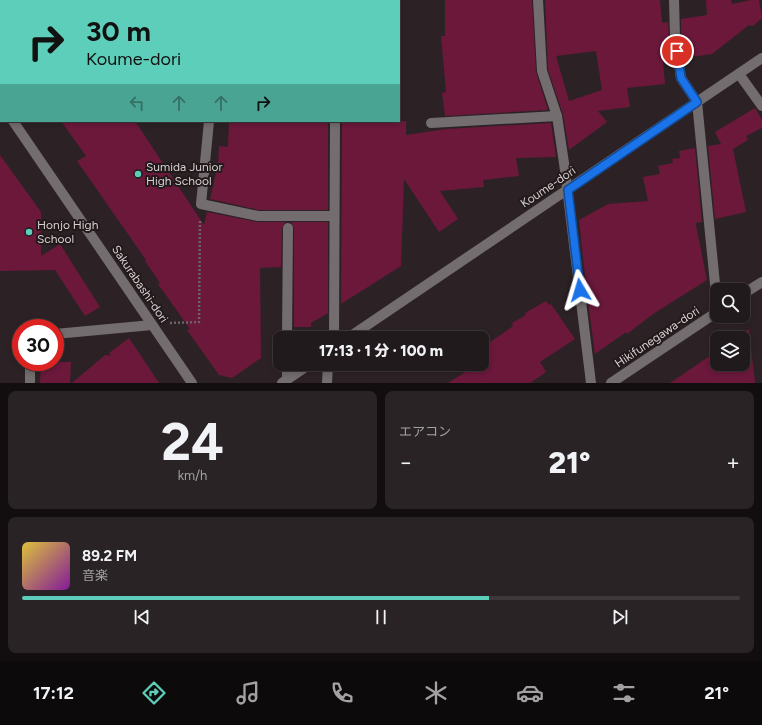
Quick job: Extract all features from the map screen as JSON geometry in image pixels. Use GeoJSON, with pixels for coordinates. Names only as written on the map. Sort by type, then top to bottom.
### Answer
{"type":"FeatureCollection","features":[{"type":"Feature","properties":{"kind":"street"},"geometry":{"type":"LineString","coordinates":[[538,0],[542,71],[556,116],[568,190],[591,383]]}},
{"type":"Feature","properties":{"kind":"street"},"geometry":{"type":"LineString","coordinates":[[674,0],[675,37],[681,78],[697,102],[715,283]]}},
{"type":"Feature","properties":{"kind":"street","name":"Koume-dori"},"geometry":{"type":"LineString","coordinates":[[358,331],[762,58]]}},
{"type":"Feature","properties":{"kind":"street"},"geometry":{"type":"LineString","coordinates":[[739,74],[762,106]]}},
{"type":"Feature","properties":{"kind":"street"},"geometry":{"type":"LineString","coordinates":[[431,123],[556,116]]}},
{"type":"Feature","properties":{"kind":"street","name":"Sakurabashi-dori"},"geometry":{"type":"LineString","coordinates":[[14,122],[192,383]]}},
{"type":"Feature","properties":{"kind":"street"},"geometry":{"type":"LineString","coordinates":[[209,122],[200,204],[258,216],[334,216]]}},
{"type":"Feature","properties":{"kind":"street"},"geometry":{"type":"LineString","coordinates":[[334,331],[335,122]]}},
{"type":"Feature","properties":{"kind":"street"},"geometry":{"type":"LineString","coordinates":[[287,331],[288,228]]}},
{"type":"Feature","properties":{"kind":"street"},"geometry":{"type":"LineString","coordinates":[[750,290],[762,282]]}},
{"type":"Feature","properties":{"kind":"street","name":"Hikifunegawa-dori"},"geometry":{"type":"LineString","coordinates":[[611,383],[710,317]]}},
{"type":"Feature","properties":{"kind":"street"},"geometry":{"type":"LineString","coordinates":[[64,333],[152,325]]}},
{"type":"Feature","properties":{"kind":"street"},"geometry":{"type":"LineString","coordinates":[[30,371],[30,383]]}},
{"type":"Feature","properties":{"kind":"street"},"geometry":{"type":"LineString","coordinates":[[284,381],[286,371]]}},
{"type":"Feature","properties":{"kind":"street"},"geometry":{"type":"LineString","coordinates":[[284,381],[299,371]]}},
{"type":"Feature","properties":{"kind":"street"},"geometry":{"type":"LineString","coordinates":[[327,383],[328,371]]}},
{"type":"Feature","properties":{"kind":"path"},"geometry":{"type":"LineString","coordinates":[[152,325],[176,322],[199,322],[200,204]]}},
{"type":"Feature","properties":{"kind":"building"},"geometry":{"type":"Polygon","coordinates":[[[445,0],[532,0],[536,72],[548,110],[445,116],[442,93],[446,92],[441,36],[445,36],[445,0]]]}},
{"type":"Feature","properties":{"kind":"building"},"geometry":{"type":"Polygon","coordinates":[[[545,0],[660,0],[662,23],[668,22],[672,61],[663,62],[665,84],[627,88],[630,107],[598,111],[607,122],[569,150],[563,114],[548,70],[545,0]],[[596,51],[556,56],[569,101],[602,90],[596,51]]]}},
{"type":"Feature","properties":{"kind":"building"},"geometry":{"type":"Polygon","coordinates":[[[706,0],[731,0],[732,4],[759,0],[762,18],[753,26],[749,25],[712,54],[685,58],[681,36],[681,19],[707,15],[706,0]]]}},
{"type":"Feature","properties":{"kind":"building"},"geometry":{"type":"Polygon","coordinates":[[[755,108],[762,120],[762,128],[746,136],[748,140],[733,149],[746,212],[715,219],[708,146],[721,144],[715,132],[755,108]]]}},
{"type":"Feature","properties":{"kind":"building"},"geometry":{"type":"Polygon","coordinates":[[[406,121],[406,135],[446,129],[551,123],[556,157],[516,158],[519,176],[483,180],[484,187],[440,191],[458,219],[439,232],[404,179],[401,266],[341,304],[342,122],[406,121]]]}},
{"type":"Feature","properties":{"kind":"building"},"geometry":{"type":"Polygon","coordinates":[[[62,122],[136,122],[204,225],[207,212],[257,222],[285,222],[282,228],[281,267],[260,268],[261,358],[232,378],[219,375],[187,330],[190,329],[158,284],[160,283],[145,261],[146,260],[77,161],[86,156],[62,122]]]}},
{"type":"Feature","properties":{"kind":"building"},"geometry":{"type":"Polygon","coordinates":[[[229,122],[328,122],[328,210],[259,210],[210,199],[218,164],[219,146],[228,147],[229,122]]]}},
{"type":"Feature","properties":{"kind":"building"},"geometry":{"type":"Polygon","coordinates":[[[695,148],[702,222],[696,223],[696,225],[707,280],[653,314],[627,334],[626,332],[595,354],[579,220],[608,204],[648,201],[643,177],[660,174],[658,166],[673,163],[672,159],[680,158],[679,151],[695,148]]]}},
{"type":"Feature","properties":{"kind":"building"},"geometry":{"type":"Polygon","coordinates":[[[0,155],[41,212],[41,256],[60,244],[100,307],[85,316],[55,270],[0,271],[0,155]]]}},
{"type":"Feature","properties":{"kind":"building"},"geometry":{"type":"Polygon","coordinates":[[[291,222],[328,222],[328,313],[311,323],[311,327],[294,327],[294,228],[291,222]]]}},
{"type":"Feature","properties":{"kind":"building"},"geometry":{"type":"Polygon","coordinates":[[[546,301],[549,305],[551,304],[575,339],[540,362],[546,372],[530,383],[448,383],[467,371],[489,371],[489,343],[513,326],[512,323],[526,315],[525,313],[546,301]]]}},
{"type":"Feature","properties":{"kind":"building"},"geometry":{"type":"Polygon","coordinates":[[[129,338],[159,383],[72,383],[105,355],[111,356],[109,353],[129,338]]]}},
{"type":"Feature","properties":{"kind":"building"},"geometry":{"type":"Polygon","coordinates":[[[750,338],[755,383],[670,383],[710,356],[710,371],[750,371],[750,338]]]}},
{"type":"Feature","properties":{"kind":"building"},"geometry":{"type":"Polygon","coordinates":[[[64,362],[71,362],[70,383],[40,383],[41,371],[64,371],[64,362]]]}},
{"type":"Feature","properties":{"kind":"place","name":"Sumida Junior High School"},"geometry":{"type":"Point","coordinates":[138,174]}},
{"type":"Feature","properties":{"kind":"place","name":"Honjo High School"},"geometry":{"type":"Point","coordinates":[29,232]}},
{"type":"Feature","properties":{"kind":"route"},"geometry":{"type":"LineString","coordinates":[[580,290],[568,190],[697,102],[681,78],[677,51]]}}]}
